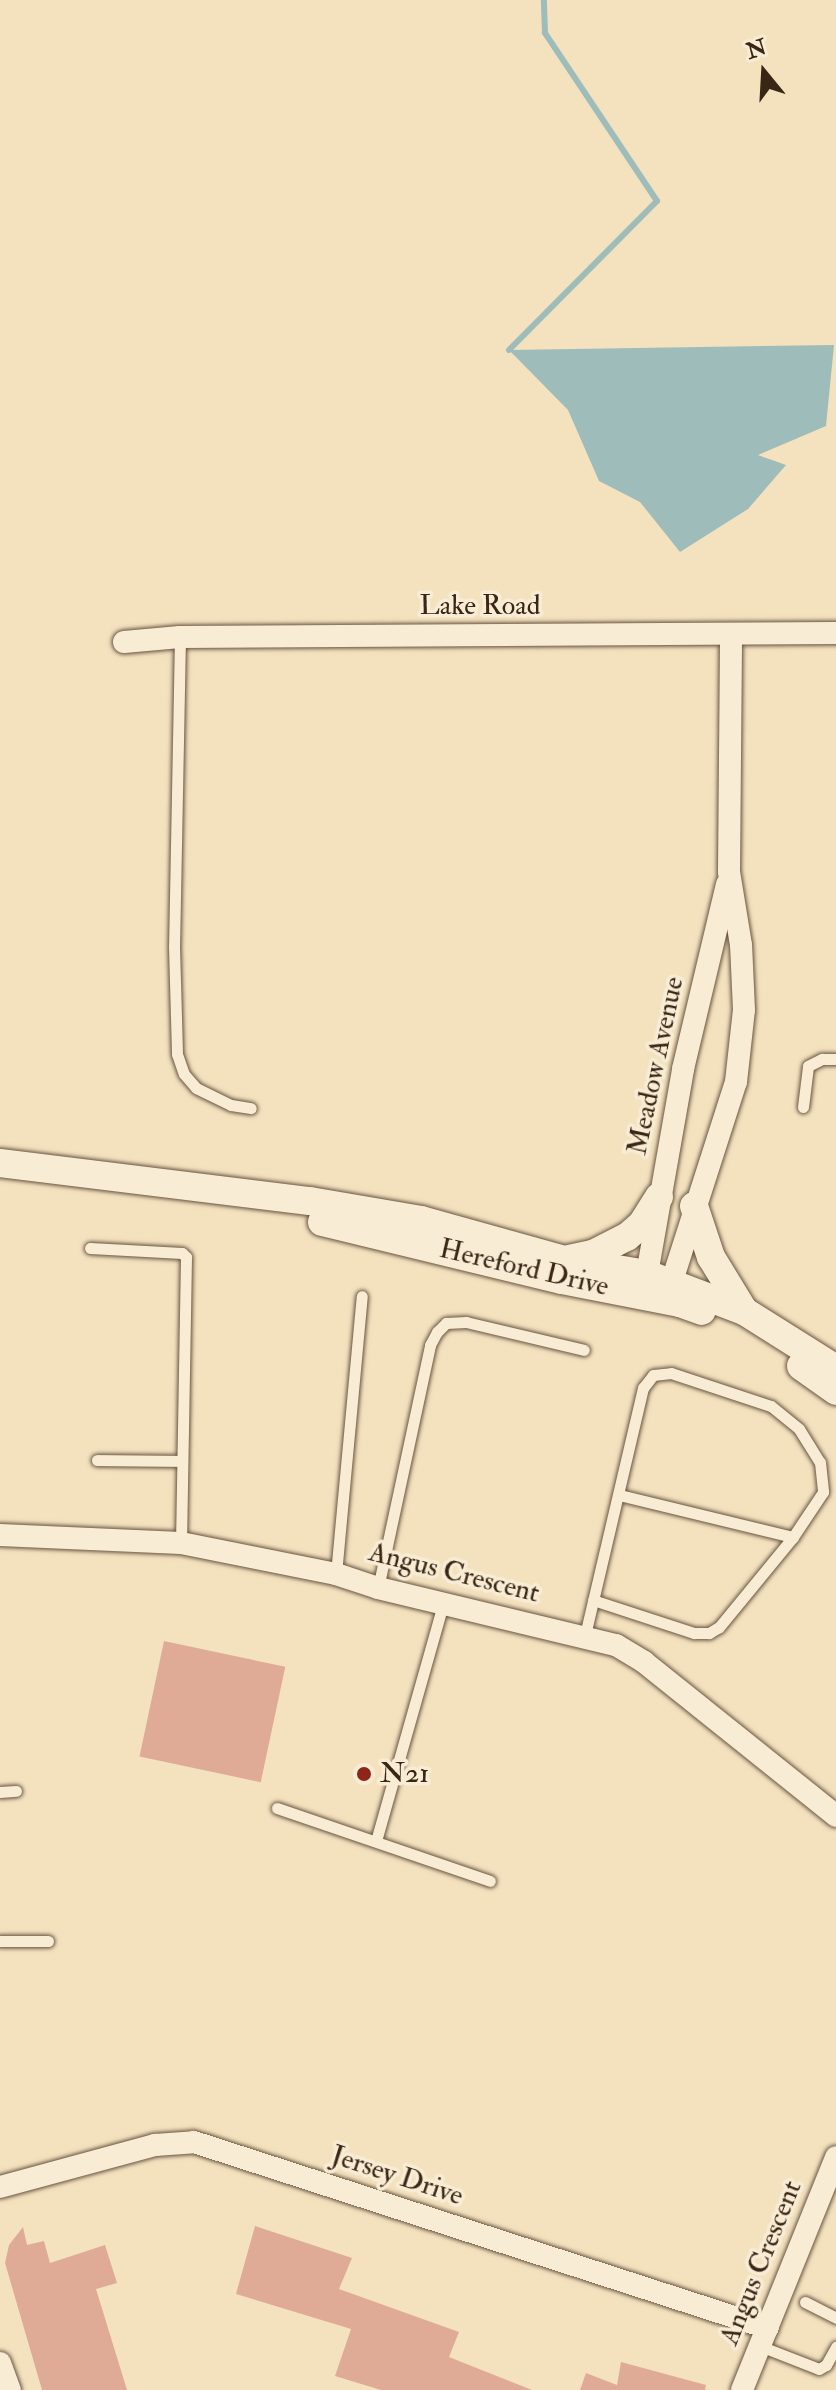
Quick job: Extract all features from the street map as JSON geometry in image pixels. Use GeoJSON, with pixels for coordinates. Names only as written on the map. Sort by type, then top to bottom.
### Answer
{"type":"FeatureCollection","features":[{"type":"Feature","properties":{"kind":"street","name":"Lake Road"},"geometry":{"type":"LineString","coordinates":[[124,642],[180,637],[836,633]]}},
{"type":"Feature","properties":{"kind":"street","name":"Meadow Avenue"},"geometry":{"type":"LineString","coordinates":[[657,1287],[684,1240],[736,1082],[744,1010],[741,945],[729,872],[731,635]]}},
{"type":"Feature","properties":{"kind":"street","name":"Meadow Avenue"},"geometry":{"type":"LineString","coordinates":[[657,1287],[659,1197],[683,1069],[729,872]]}},
{"type":"Feature","properties":{"kind":"street","name":"Hereford Drive"},"geometry":{"type":"LineString","coordinates":[[0,1163],[310,1201],[421,1220],[744,1311],[836,1369]]}},
{"type":"Feature","properties":{"kind":"street","name":"Hereford Drive"},"geometry":{"type":"LineString","coordinates":[[194,1188],[297,1216],[657,1287],[745,1329],[836,1391]]}},
{"type":"Feature","properties":{"kind":"street"},"geometry":{"type":"LineString","coordinates":[[564,1260],[593,1254],[627,1237],[642,1224],[659,1197]]}},
{"type":"Feature","properties":{"kind":"street"},"geometry":{"type":"LineString","coordinates":[[694,1206],[711,1257],[744,1311]]}},
{"type":"Feature","properties":{"kind":"street","name":"Angus Crescent"},"geometry":{"type":"LineString","coordinates":[[0,1535],[181,1543],[336,1574],[378,1588],[585,1635],[616,1645],[644,1662],[836,1816]]}},
{"type":"Feature","properties":{"kind":"street","name":"Jersey Drive"},"geometry":{"type":"LineString","coordinates":[[1,2189],[155,2145],[194,2142],[764,2337]]}},
{"type":"Feature","properties":{"kind":"street","name":"Angus Crescent"},"geometry":{"type":"LineString","coordinates":[[742,2390],[836,2157]]}},
{"type":"Feature","properties":{"kind":"street"},"geometry":{"type":"LineString","coordinates":[[0,2363],[10,2390]]}},
{"type":"Feature","properties":{"kind":"lane"},"geometry":{"type":"LineString","coordinates":[[180,637],[174,946],[177,1054],[184,1074],[196,1088],[231,1105],[251,1108]]}},
{"type":"Feature","properties":{"kind":"lane"},"geometry":{"type":"LineString","coordinates":[[803,1107],[808,1066],[822,1059],[836,1059]]}},
{"type":"Feature","properties":{"kind":"lane"},"geometry":{"type":"LineString","coordinates":[[90,1248],[182,1253],[186,1257],[181,1543]]}},
{"type":"Feature","properties":{"kind":"lane"},"geometry":{"type":"LineString","coordinates":[[336,1574],[362,1296]]}},
{"type":"Feature","properties":{"kind":"lane"},"geometry":{"type":"LineString","coordinates":[[378,1588],[430,1345],[437,1332],[446,1323],[466,1322],[584,1350]]}},
{"type":"Feature","properties":{"kind":"lane"},"geometry":{"type":"LineString","coordinates":[[585,1635],[593,1600],[619,1495],[643,1388],[653,1375],[671,1373],[771,1406],[799,1429],[820,1462],[823,1492],[793,1537],[719,1627],[709,1633],[694,1633],[593,1600]]}},
{"type":"Feature","properties":{"kind":"lane"},"geometry":{"type":"LineString","coordinates":[[97,1460],[182,1461]]}},
{"type":"Feature","properties":{"kind":"lane"},"geometry":{"type":"LineString","coordinates":[[619,1495],[793,1537]]}},
{"type":"Feature","properties":{"kind":"lane"},"geometry":{"type":"LineString","coordinates":[[376,1841],[443,1604]]}},
{"type":"Feature","properties":{"kind":"lane"},"geometry":{"type":"LineString","coordinates":[[0,1792],[16,1791]]}},
{"type":"Feature","properties":{"kind":"lane"},"geometry":{"type":"LineString","coordinates":[[277,1808],[490,1881]]}},
{"type":"Feature","properties":{"kind":"lane"},"geometry":{"type":"LineString","coordinates":[[0,1941],[48,1941]]}},
{"type":"Feature","properties":{"kind":"lane"},"geometry":{"type":"LineString","coordinates":[[805,2302],[836,2318]]}},
{"type":"Feature","properties":{"kind":"lane"},"geometry":{"type":"LineString","coordinates":[[764,2337],[819,2369],[826,2365],[836,2347]]}},
{"type":"Feature","properties":{"kind":"water"},"geometry":{"type":"Polygon","coordinates":[[[834,345],[826,426],[758,455],[786,465],[748,509],[680,552],[640,502],[599,481],[568,410],[509,350],[834,345]]]}},
{"type":"Feature","properties":{"kind":"building"},"geometry":{"type":"Polygon","coordinates":[[[164,1641],[285,1667],[261,1782],[139,1756],[164,1641]]]}},
{"type":"Feature","properties":{"kind":"building"},"geometry":{"type":"Polygon","coordinates":[[[255,2226],[352,2258],[339,2289],[459,2332],[449,2357],[532,2390],[381,2390],[335,2376],[351,2329],[236,2294],[255,2226]]]}},
{"type":"Feature","properties":{"kind":"building"},"geometry":{"type":"Polygon","coordinates":[[[23,2227],[27,2245],[44,2241],[50,2263],[105,2245],[117,2283],[96,2289],[127,2390],[42,2390],[5,2263],[9,2245],[23,2227]]]}},
{"type":"Feature","properties":{"kind":"building"},"geometry":{"type":"Polygon","coordinates":[[[621,2362],[706,2385],[705,2390],[580,2390],[586,2373],[617,2385],[621,2362]]]}},
{"type":"Feature","properties":{"kind":"waterway"},"geometry":{"type":"LineString","coordinates":[[509,350],[657,201],[545,33],[544,0]]}},
{"type":"Feature","properties":{"kind":"place","name":"N21"},"geometry":{"type":"Point","coordinates":[364,1774]}}]}
